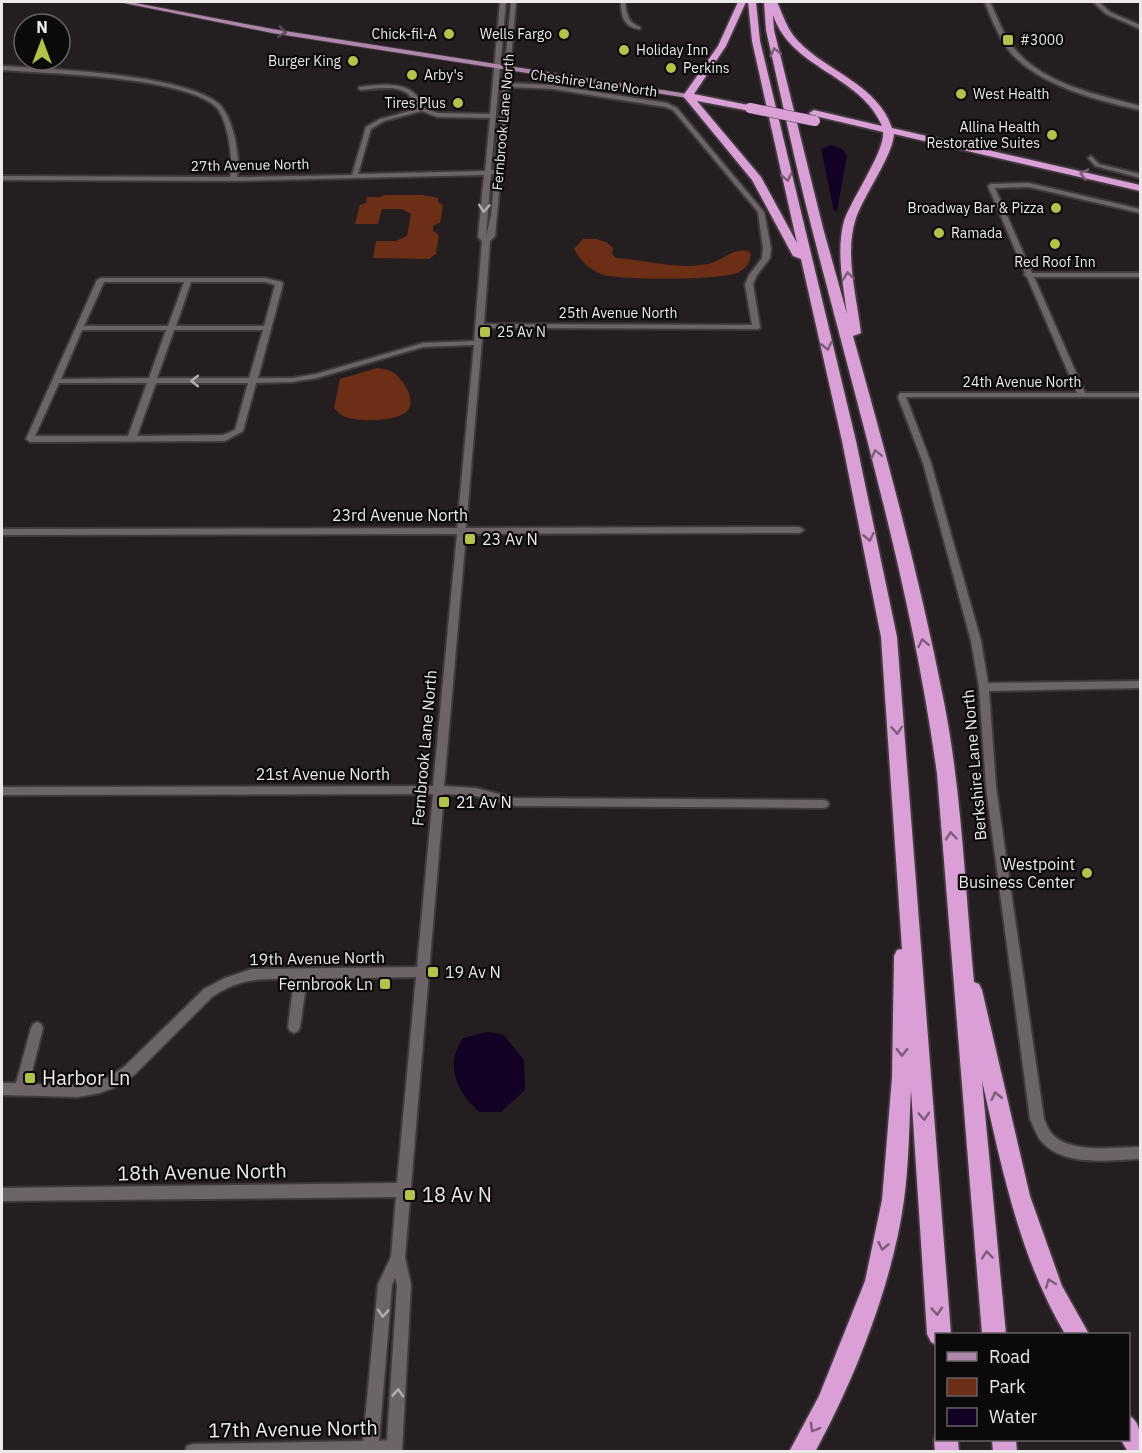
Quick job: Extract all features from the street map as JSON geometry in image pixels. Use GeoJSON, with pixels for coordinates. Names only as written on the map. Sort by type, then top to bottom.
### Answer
{"type":"FeatureCollection","features":[{"type":"Feature","properties":{"kind":"highway"},"geometry":{"type":"LineString","coordinates":[[691,92],[722,46],[742,2]]}},
{"type":"Feature","properties":{"kind":"highway"},"geometry":{"type":"LineString","coordinates":[[752,2],[756,41],[849,441],[889,637],[939,1333]]}},
{"type":"Feature","properties":{"kind":"highway"},"geometry":{"type":"LineString","coordinates":[[768,2],[770,30],[817,228],[858,376],[909,580],[936,702],[958,915],[994,1333]]}},
{"type":"Feature","properties":{"kind":"highway"},"geometry":{"type":"LineString","coordinates":[[774,2],[778,20],[790,38],[871,94],[876,99],[877,107],[886,124],[888,133],[849,224],[846,263],[858,376]]}},
{"type":"Feature","properties":{"kind":"highway"},"geometry":{"type":"LineString","coordinates":[[691,92],[1140,188]]}},
{"type":"Feature","properties":{"kind":"highway"},"geometry":{"type":"LineString","coordinates":[[691,92],[707,118],[708,127],[747,176],[757,180],[795,247],[814,290]]}},
{"type":"Feature","properties":{"kind":"highway"},"geometry":{"type":"LineString","coordinates":[[888,133],[1140,199]]}},
{"type":"Feature","properties":{"kind":"highway"},"geometry":{"type":"LineString","coordinates":[[958,915],[1019,1196],[1053,1292],[1077,1333]]}},
{"type":"Feature","properties":{"kind":"highway"},"geometry":{"type":"LineString","coordinates":[[801,1452],[828,1404],[876,1281],[893,1200],[902,1077],[903,959],[911,932]]}},
{"type":"Feature","properties":{"kind":"highway"},"geometry":{"type":"LineString","coordinates":[[1130,1431],[1140,1450]]}},
{"type":"Feature","properties":{"kind":"main road"},"geometry":{"type":"LineString","coordinates":[[122,2],[272,31],[497,61]]}},
{"type":"Feature","properties":{"kind":"main road"},"geometry":{"type":"LineString","coordinates":[[159,2],[508,63],[691,92]]}},
{"type":"Feature","properties":{"kind":"main road"},"geometry":{"type":"LineString","coordinates":[[508,63],[553,65]]}},
{"type":"Feature","properties":{"kind":"main road"},"geometry":{"type":"LineString","coordinates":[[603,73],[691,92]]}},
{"type":"Feature","properties":{"kind":"street","name":"Fernbrook Lane North"},"geometry":{"type":"LineString","coordinates":[[486,241],[482,237],[503,2]]}},
{"type":"Feature","properties":{"kind":"street","name":"Fernbrook Lane North"},"geometry":{"type":"LineString","coordinates":[[394,1450],[404,1285],[398,1257],[403,1190],[486,241],[491,236],[514,2]]}},
{"type":"Feature","properties":{"kind":"street"},"geometry":{"type":"LineString","coordinates":[[623,2],[626,21],[638,28]]}},
{"type":"Feature","properties":{"kind":"street"},"geometry":{"type":"LineString","coordinates":[[987,2],[1009,47],[1030,68],[1068,87],[1140,108]]}},
{"type":"Feature","properties":{"kind":"street"},"geometry":{"type":"LineString","coordinates":[[1096,2],[1108,13],[1140,27]]}},
{"type":"Feature","properties":{"kind":"street"},"geometry":{"type":"LineString","coordinates":[[2,68],[164,84],[201,95],[218,106],[226,120],[237,163],[233,179]]}},
{"type":"Feature","properties":{"kind":"street","name":"Cheshire Lane North"},"geometry":{"type":"LineString","coordinates":[[506,84],[569,89],[666,105],[677,111],[760,212],[767,248],[766,258],[749,284],[756,327]]}},
{"type":"Feature","properties":{"kind":"street"},"geometry":{"type":"LineString","coordinates":[[361,88],[394,88],[408,92],[415,98],[420,110]]}},
{"type":"Feature","properties":{"kind":"street"},"geometry":{"type":"LineString","coordinates":[[355,175],[368,128],[382,120],[420,110],[436,115],[493,116]]}},
{"type":"Feature","properties":{"kind":"street"},"geometry":{"type":"LineString","coordinates":[[1091,158],[1097,165],[1140,176]]}},
{"type":"Feature","properties":{"kind":"street","name":"27th Avenue North"},"geometry":{"type":"LineString","coordinates":[[2,178],[233,179],[498,171]]}},
{"type":"Feature","properties":{"kind":"street"},"geometry":{"type":"LineString","coordinates":[[1082,395],[991,188],[993,185],[1034,186],[1140,212]]}},
{"type":"Feature","properties":{"kind":"street"},"geometry":{"type":"LineString","coordinates":[[1028,275],[1140,275]]}},
{"type":"Feature","properties":{"kind":"street"},"geometry":{"type":"LineString","coordinates":[[100,280],[265,280],[276,282],[280,287],[268,328],[239,431],[234,435],[225,438],[30,439],[100,280]]}},
{"type":"Feature","properties":{"kind":"street"},"geometry":{"type":"LineString","coordinates":[[132,438],[188,280]]}},
{"type":"Feature","properties":{"kind":"street","name":"25th Avenue North"},"geometry":{"type":"LineString","coordinates":[[479,326],[756,327]]}},
{"type":"Feature","properties":{"kind":"street"},"geometry":{"type":"LineString","coordinates":[[79,328],[268,328]]}},
{"type":"Feature","properties":{"kind":"street"},"geometry":{"type":"LineString","coordinates":[[56,381],[292,380],[317,376],[423,345],[478,343]]}},
{"type":"Feature","properties":{"kind":"street","name":"24th Avenue North"},"geometry":{"type":"LineString","coordinates":[[903,395],[1140,395]]}},
{"type":"Feature","properties":{"kind":"street","name":"Berkshire Lane North"},"geometry":{"type":"LineString","coordinates":[[903,395],[913,432],[927,464],[976,641],[984,687],[990,787],[1037,1119],[1048,1139],[1068,1150],[1088,1154],[1140,1153]]}},
{"type":"Feature","properties":{"kind":"street","name":"23rd Avenue North"},"geometry":{"type":"LineString","coordinates":[[2,532],[461,529],[799,530]]}},
{"type":"Feature","properties":{"kind":"street"},"geometry":{"type":"LineString","coordinates":[[984,687],[1140,684]]}},
{"type":"Feature","properties":{"kind":"street","name":"21st Avenue North"},"geometry":{"type":"LineString","coordinates":[[2,791],[438,790],[476,792],[515,802],[823,804]]}},
{"type":"Feature","properties":{"kind":"street","name":"19th Avenue North"},"geometry":{"type":"LineString","coordinates":[[2,1089],[82,1090],[99,1088],[114,1082],[129,1071],[208,993],[221,984],[252,974],[422,972]]}},
{"type":"Feature","properties":{"kind":"street"},"geometry":{"type":"LineString","coordinates":[[294,1027],[302,974]]}},
{"type":"Feature","properties":{"kind":"street"},"geometry":{"type":"LineString","coordinates":[[21,1089],[37,1028]]}},
{"type":"Feature","properties":{"kind":"street","name":"18th Avenue North"},"geometry":{"type":"LineString","coordinates":[[2,1194],[403,1190]]}},
{"type":"Feature","properties":{"kind":"street","name":"Fernbrook Lane North"},"geometry":{"type":"LineString","coordinates":[[370,1450],[385,1284],[398,1257]]}},
{"type":"Feature","properties":{"kind":"street","name":"17th Avenue North"},"geometry":{"type":"LineString","coordinates":[[193,1452],[394,1450]]}},
{"type":"Feature","properties":{"kind":"green space"},"geometry":{"type":"Polygon","coordinates":[[[422,195],[438,198],[438,202],[443,205],[440,223],[433,226],[433,231],[439,235],[436,254],[429,259],[373,258],[376,241],[396,241],[407,236],[411,214],[402,209],[382,209],[378,224],[355,224],[360,205],[366,203],[367,197],[422,195]]]}},
{"type":"Feature","properties":{"kind":"green space"},"geometry":{"type":"Polygon","coordinates":[[[583,239],[606,242],[613,248],[612,254],[616,258],[662,264],[696,266],[708,264],[739,251],[750,252],[750,259],[743,269],[727,275],[669,279],[628,278],[601,274],[585,264],[574,249],[583,239]]]}},
{"type":"Feature","properties":{"kind":"green space"},"geometry":{"type":"Polygon","coordinates":[[[377,368],[391,371],[407,388],[410,400],[408,410],[388,419],[368,420],[345,417],[334,408],[340,379],[377,368]]]}},
{"type":"Feature","properties":{"kind":"water"},"geometry":{"type":"Polygon","coordinates":[[[831,145],[842,149],[847,156],[837,211],[834,211],[821,149],[831,145]]]}},
{"type":"Feature","properties":{"kind":"water"},"geometry":{"type":"Polygon","coordinates":[[[487,1032],[503,1034],[524,1060],[525,1090],[501,1112],[479,1112],[459,1087],[454,1068],[457,1048],[463,1038],[487,1032]]]}},
{"type":"Feature","properties":{"kind":"place","name":"Chick-fil-A"},"geometry":{"type":"Point","coordinates":[449,34]}},
{"type":"Feature","properties":{"kind":"place","name":"Wells Fargo"},"geometry":{"type":"Point","coordinates":[564,34]}},
{"type":"Feature","properties":{"kind":"place","name":"#3000"},"geometry":{"type":"Point","coordinates":[1008,40]}},
{"type":"Feature","properties":{"kind":"place","name":"Holiday Inn"},"geometry":{"type":"Point","coordinates":[624,50]}},
{"type":"Feature","properties":{"kind":"place","name":"Burger King"},"geometry":{"type":"Point","coordinates":[353,61]}},
{"type":"Feature","properties":{"kind":"place","name":"Perkins"},"geometry":{"type":"Point","coordinates":[671,68]}},
{"type":"Feature","properties":{"kind":"place","name":"Arby's"},"geometry":{"type":"Point","coordinates":[412,75]}},
{"type":"Feature","properties":{"kind":"place","name":"West Health"},"geometry":{"type":"Point","coordinates":[961,94]}},
{"type":"Feature","properties":{"kind":"place","name":"Tires Plus"},"geometry":{"type":"Point","coordinates":[458,103]}},
{"type":"Feature","properties":{"kind":"place","name":"Allina Health Restorative Suites"},"geometry":{"type":"Point","coordinates":[1052,135]}},
{"type":"Feature","properties":{"kind":"place","name":"Broadway Bar & Pizza"},"geometry":{"type":"Point","coordinates":[1056,208]}},
{"type":"Feature","properties":{"kind":"place","name":"Ramada"},"geometry":{"type":"Point","coordinates":[939,233]}},
{"type":"Feature","properties":{"kind":"place","name":"Red Roof Inn"},"geometry":{"type":"Point","coordinates":[1055,244]}},
{"type":"Feature","properties":{"kind":"place","name":"25 Av N"},"geometry":{"type":"Point","coordinates":[485,332]}},
{"type":"Feature","properties":{"kind":"place","name":"23 Av N"},"geometry":{"type":"Point","coordinates":[470,539]}},
{"type":"Feature","properties":{"kind":"place","name":"21 Av N"},"geometry":{"type":"Point","coordinates":[444,802]}},
{"type":"Feature","properties":{"kind":"place","name":"Westpoint Business Center"},"geometry":{"type":"Point","coordinates":[1087,873]}},
{"type":"Feature","properties":{"kind":"place","name":"19 Av N"},"geometry":{"type":"Point","coordinates":[433,972]}},
{"type":"Feature","properties":{"kind":"place","name":"Fernbrook Ln"},"geometry":{"type":"Point","coordinates":[385,984]}},
{"type":"Feature","properties":{"kind":"place","name":"Harbor Ln"},"geometry":{"type":"Point","coordinates":[30,1078]}},
{"type":"Feature","properties":{"kind":"place","name":"18 Av N"},"geometry":{"type":"Point","coordinates":[410,1195]}}]}
